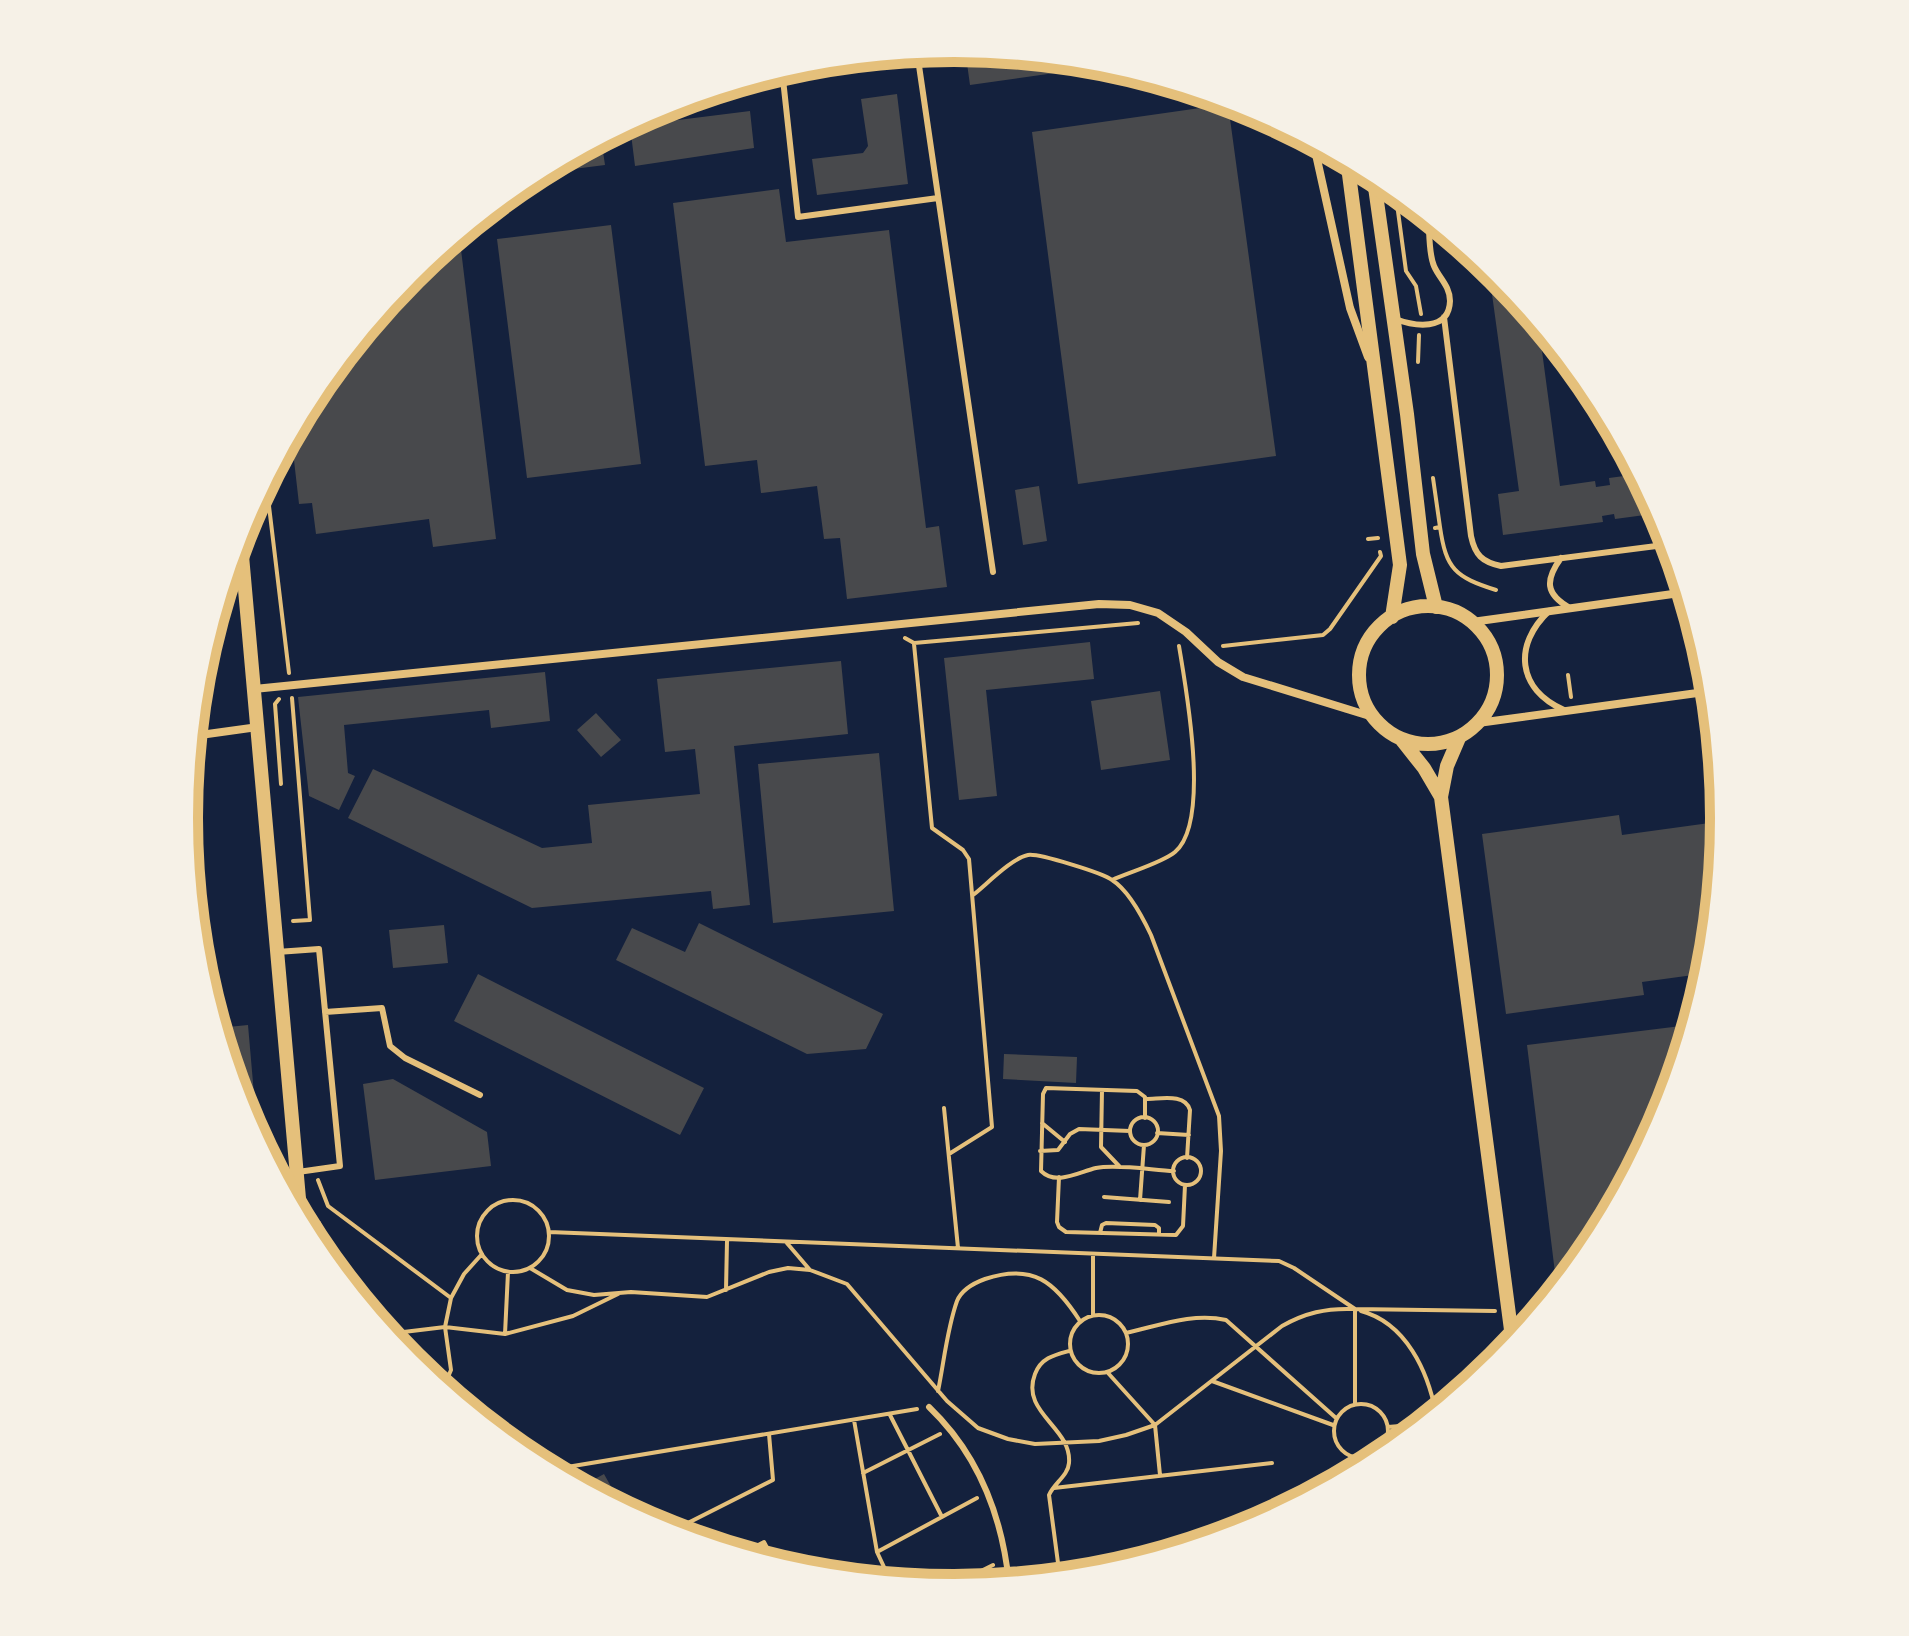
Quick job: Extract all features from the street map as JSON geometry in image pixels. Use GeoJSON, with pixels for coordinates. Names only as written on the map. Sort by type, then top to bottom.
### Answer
{"type":"FeatureCollection","features":[{"type":"Feature","properties":{"kind":"street"},"geometry":{"type":"LineString","coordinates":[[1316,154],[1350,308],[1375,377]]}},
{"type":"Feature","properties":{"kind":"street"},"geometry":{"type":"LineString","coordinates":[[1349,173],[1400,565],[1392,617]]}},
{"type":"Feature","properties":{"kind":"street"},"geometry":{"type":"LineString","coordinates":[[1375,189],[1423,554],[1436,607]]}},
{"type":"Feature","properties":{"kind":"street"},"geometry":{"type":"LineString","coordinates":[[243,565],[299,1194]]}},
{"type":"Feature","properties":{"kind":"street"},"geometry":{"type":"LineString","coordinates":[[1472,622],[1676,594]]}},
{"type":"Feature","properties":{"kind":"street"},"geometry":{"type":"LineString","coordinates":[[254,689],[1099,604],[1130,605],[1158,613],[1186,632],[1218,662],[1243,677],[1373,717]]}},
{"type":"Feature","properties":{"kind":"street"},"geometry":{"type":"LineString","coordinates":[[1436,607],[1455,612],[1472,622],[1490,644],[1498,671],[1494,699],[1478,723],[1459,738],[1430,745],[1401,739],[1373,717],[1361,691],[1360,663],[1371,637],[1392,617],[1413,608],[1436,607]]}},
{"type":"Feature","properties":{"kind":"street"},"geometry":{"type":"LineString","coordinates":[[1478,723],[1700,693]]}},
{"type":"Feature","properties":{"kind":"street"},"geometry":{"type":"LineString","coordinates":[[203,735],[258,727]]}},
{"type":"Feature","properties":{"kind":"street"},"geometry":{"type":"LineString","coordinates":[[1459,738],[1447,766],[1441,797],[1511,1329]]}},
{"type":"Feature","properties":{"kind":"street"},"geometry":{"type":"LineString","coordinates":[[1401,739],[1424,768],[1441,797]]}},
{"type":"Feature","properties":{"kind":"lane"},"geometry":{"type":"LineString","coordinates":[[919,63],[993,572]]}},
{"type":"Feature","properties":{"kind":"lane"},"geometry":{"type":"LineString","coordinates":[[783,82],[798,217],[938,198]]}},
{"type":"Feature","properties":{"kind":"lane"},"geometry":{"type":"LineString","coordinates":[[1430,231],[1434,265],[1445,282],[1450,301],[1444,317],[1474,550],[1485,563],[1501,566],[1659,546]]}},
{"type":"Feature","properties":{"kind":"lane"},"geometry":{"type":"LineString","coordinates":[[1394,318],[1414,326],[1430,325],[1444,317]]}},
{"type":"Feature","properties":{"kind":"lane"},"geometry":{"type":"LineString","coordinates":[[1561,558],[1550,573],[1550,588],[1557,601],[1570,608]]}},
{"type":"Feature","properties":{"kind":"lane"},"geometry":{"type":"LineString","coordinates":[[1549,611],[1534,625],[1527,644],[1525,663],[1533,688],[1549,703],[1569,711]]}},
{"type":"Feature","properties":{"kind":"lane"},"geometry":{"type":"LineString","coordinates":[[277,952],[319,949],[340,1166],[297,1173]]}},
{"type":"Feature","properties":{"kind":"lane"},"geometry":{"type":"LineString","coordinates":[[325,1012],[382,1008],[390,1046],[405,1058],[480,1095]]}},
{"type":"Feature","properties":{"kind":"lane"},"geometry":{"type":"LineString","coordinates":[[929,1407],[951,1428],[988,1492],[998,1520],[1008,1572]]}},
{"type":"Feature","properties":{"kind":"path"},"geometry":{"type":"LineString","coordinates":[[268,501],[291,685],[310,920],[293,921]]}},
{"type":"Feature","properties":{"kind":"path"},"geometry":{"type":"LineString","coordinates":[[1440,527],[1444,556],[1456,570],[1473,582],[1496,590]]}},
{"type":"Feature","properties":{"kind":"path"},"geometry":{"type":"LineString","coordinates":[[1368,539],[1378,538]]}},
{"type":"Feature","properties":{"kind":"path"},"geometry":{"type":"LineString","coordinates":[[912,622],[932,828],[963,850],[969,859],[992,1127],[949,1154]]}},
{"type":"Feature","properties":{"kind":"path"},"geometry":{"type":"LineString","coordinates":[[1112,880],[1174,853],[1190,829],[1195,775],[1179,646],[1175,639]]}},
{"type":"Feature","properties":{"kind":"path"},"geometry":{"type":"LineString","coordinates":[[1568,675],[1569,711]]}},
{"type":"Feature","properties":{"kind":"path"},"geometry":{"type":"LineString","coordinates":[[282,797],[275,704],[291,685]]}},
{"type":"Feature","properties":{"kind":"path"},"geometry":{"type":"LineString","coordinates":[[973,895],[1017,860],[1028,855],[1041,855],[1112,880],[1140,912],[1214,1097],[1221,1133],[1214,1258]]}},
{"type":"Feature","properties":{"kind":"path"},"geometry":{"type":"LineString","coordinates":[[1174,1171],[1099,1168],[1074,1176],[1043,1174],[1040,1151],[1043,1094],[1046,1088],[1137,1091],[1146,1099],[1186,1101],[1190,1110],[1187,1158]]}},
{"type":"Feature","properties":{"kind":"path"},"geometry":{"type":"LineString","coordinates":[[1102,1090],[1102,1149],[1122,1169]]}},
{"type":"Feature","properties":{"kind":"path"},"geometry":{"type":"LineString","coordinates":[[1145,1118],[1146,1099]]}},
{"type":"Feature","properties":{"kind":"path"},"geometry":{"type":"LineString","coordinates":[[944,1108],[958,1248]]}},
{"type":"Feature","properties":{"kind":"path"},"geometry":{"type":"LineString","coordinates":[[1145,1118],[1154,1123],[1157,1133],[1153,1141],[1144,1145],[1133,1139],[1130,1131],[1134,1122],[1145,1118]]}},
{"type":"Feature","properties":{"kind":"path"},"geometry":{"type":"LineString","coordinates":[[1042,1123],[1065,1142]]}},
{"type":"Feature","properties":{"kind":"path"},"geometry":{"type":"LineString","coordinates":[[1040,1151],[1057,1151],[1079,1129],[1130,1131]]}},
{"type":"Feature","properties":{"kind":"path"},"geometry":{"type":"LineString","coordinates":[[1157,1133],[1189,1135]]}},
{"type":"Feature","properties":{"kind":"path"},"geometry":{"type":"LineString","coordinates":[[1140,1200],[1144,1145]]}},
{"type":"Feature","properties":{"kind":"path"},"geometry":{"type":"LineString","coordinates":[[1187,1158],[1197,1162],[1201,1171],[1195,1182],[1185,1185],[1177,1180],[1174,1171],[1178,1162],[1187,1158]]}},
{"type":"Feature","properties":{"kind":"path"},"geometry":{"type":"LineString","coordinates":[[314,1170],[328,1206],[451,1298]]}},
{"type":"Feature","properties":{"kind":"path"},"geometry":{"type":"LineString","coordinates":[[1059,1177],[1059,1227],[1066,1232],[1177,1234],[1183,1223],[1185,1185]]}},
{"type":"Feature","properties":{"kind":"path"},"geometry":{"type":"LineString","coordinates":[[1104,1197],[1169,1202]]}},
{"type":"Feature","properties":{"kind":"path"},"geometry":{"type":"LineString","coordinates":[[508,1201],[530,1204],[546,1221],[549,1232],[545,1253],[530,1268],[508,1272],[489,1262],[478,1243],[481,1220],[497,1204],[508,1201]]}},
{"type":"Feature","properties":{"kind":"path"},"geometry":{"type":"LineString","coordinates":[[1100,1233],[1103,1224],[1118,1223],[1155,1225],[1159,1228],[1159,1235]]}},
{"type":"Feature","properties":{"kind":"path"},"geometry":{"type":"LineString","coordinates":[[549,1232],[1279,1261],[1355,1309],[1379,1316],[1400,1332],[1417,1359],[1432,1403]]}},
{"type":"Feature","properties":{"kind":"path"},"geometry":{"type":"LineString","coordinates":[[726,1290],[727,1240]]}},
{"type":"Feature","properties":{"kind":"path"},"geometry":{"type":"LineString","coordinates":[[786,1242],[810,1270]]}},
{"type":"Feature","properties":{"kind":"path"},"geometry":{"type":"LineString","coordinates":[[447,1378],[451,1370],[445,1327],[451,1298],[464,1274],[482,1254]]}},
{"type":"Feature","properties":{"kind":"path"},"geometry":{"type":"LineString","coordinates":[[1093,1254],[1093,1315]]}},
{"type":"Feature","properties":{"kind":"path"},"geometry":{"type":"LineString","coordinates":[[530,1268],[567,1290],[594,1295],[620,1293],[707,1297],[769,1272],[788,1268],[810,1270],[847,1284],[938,1391],[978,1428],[1021,1442],[1066,1444],[1126,1435],[1155,1425],[1253,1347],[1303,1314],[1332,1309],[1509,1312]]}},
{"type":"Feature","properties":{"kind":"path"},"geometry":{"type":"LineString","coordinates":[[505,1334],[508,1272]]}},
{"type":"Feature","properties":{"kind":"path"},"geometry":{"type":"LineString","coordinates":[[938,1391],[958,1298],[972,1284],[1002,1273],[1027,1273],[1062,1292],[1080,1321]]}},
{"type":"Feature","properties":{"kind":"path"},"geometry":{"type":"LineString","coordinates":[[401,1332],[445,1327],[505,1334],[573,1316],[620,1293]]}},
{"type":"Feature","properties":{"kind":"path"},"geometry":{"type":"LineString","coordinates":[[1355,1309],[1355,1404]]}},
{"type":"Feature","properties":{"kind":"path"},"geometry":{"type":"LineString","coordinates":[[1093,1315],[1113,1318],[1126,1333],[1126,1357],[1108,1373],[1084,1371],[1069,1351],[1073,1330],[1080,1321],[1093,1315]]}},
{"type":"Feature","properties":{"kind":"path"},"geometry":{"type":"LineString","coordinates":[[1126,1333],[1196,1318],[1226,1320],[1336,1418]]}},
{"type":"Feature","properties":{"kind":"path"},"geometry":{"type":"LineString","coordinates":[[1059,1567],[1049,1495],[1066,1473],[1069,1463],[1066,1444],[1043,1417],[1031,1396],[1033,1377],[1040,1363],[1053,1355],[1069,1351]]}},
{"type":"Feature","properties":{"kind":"path"},"geometry":{"type":"LineString","coordinates":[[1108,1373],[1155,1425],[1160,1475]]}},
{"type":"Feature","properties":{"kind":"path"},"geometry":{"type":"LineString","coordinates":[[1212,1381],[1333,1425]]}},
{"type":"Feature","properties":{"kind":"path"},"geometry":{"type":"LineString","coordinates":[[1357,1458],[1348,1456],[1339,1448],[1334,1437],[1333,1425],[1344,1409],[1366,1403],[1377,1408],[1385,1417],[1387,1438]]}},
{"type":"Feature","properties":{"kind":"path"},"geometry":{"type":"LineString","coordinates":[[567,1467],[929,1407]]}},
{"type":"Feature","properties":{"kind":"path"},"geometry":{"type":"LineString","coordinates":[[890,1414],[942,1517]]}},
{"type":"Feature","properties":{"kind":"path"},"geometry":{"type":"LineString","coordinates":[[854,1420],[877,1552],[886,1570]]}},
{"type":"Feature","properties":{"kind":"path"},"geometry":{"type":"LineString","coordinates":[[1388,1427],[1404,1426]]}},
{"type":"Feature","properties":{"kind":"path"},"geometry":{"type":"LineString","coordinates":[[863,1473],[951,1428]]}},
{"type":"Feature","properties":{"kind":"path"},"geometry":{"type":"LineString","coordinates":[[686,1524],[773,1480],[769,1434]]}},
{"type":"Feature","properties":{"kind":"path"},"geometry":{"type":"LineString","coordinates":[[1052,1488],[1272,1463]]}},
{"type":"Feature","properties":{"kind":"path"},"geometry":{"type":"LineString","coordinates":[[877,1552],[988,1492]]}},
{"type":"Feature","properties":{"kind":"path"},"geometry":{"type":"LineString","coordinates":[[690,1522],[693,1527]]}},
{"type":"Feature","properties":{"kind":"path"},"geometry":{"type":"LineString","coordinates":[[977,1573],[1006,1559]]}},
{"type":"Feature","properties":{"kind":"building"},"geometry":{"type":"Polygon","coordinates":[[[967,63],[1069,71],[970,85],[967,63]]]}},
{"type":"Feature","properties":{"kind":"building"},"geometry":{"type":"Polygon","coordinates":[[[897,94],[908,184],[817,195],[812,159],[863,153],[868,146],[861,99],[897,94]]]}},
{"type":"Feature","properties":{"kind":"building"},"geometry":{"type":"Polygon","coordinates":[[[1210,107],[1229,114],[1276,456],[1078,484],[1032,132],[1210,107]]]}},
{"type":"Feature","properties":{"kind":"building"},"geometry":{"type":"Polygon","coordinates":[[[750,111],[754,148],[635,166],[631,135],[660,122],[750,111]]]}},
{"type":"Feature","properties":{"kind":"building"},"geometry":{"type":"Polygon","coordinates":[[[603,149],[605,165],[565,170],[603,149]]]}},
{"type":"Feature","properties":{"kind":"building"},"geometry":{"type":"Polygon","coordinates":[[[779,189],[786,242],[889,230],[926,528],[939,526],[947,587],[847,599],[840,538],[824,539],[817,486],[761,493],[757,460],[705,466],[673,203],[779,189]]]}},
{"type":"Feature","properties":{"kind":"building"},"geometry":{"type":"Polygon","coordinates":[[[611,225],[641,464],[527,478],[497,239],[611,225]]]}},
{"type":"Feature","properties":{"kind":"building"},"geometry":{"type":"Polygon","coordinates":[[[461,246],[496,539],[433,547],[429,519],[316,534],[312,503],[299,504],[293,453],[326,398],[386,320],[461,246]]]}},
{"type":"Feature","properties":{"kind":"building"},"geometry":{"type":"Polygon","coordinates":[[[1491,285],[1541,342],[1560,486],[1595,481],[1596,487],[1610,485],[1609,478],[1628,475],[1647,515],[1615,519],[1614,514],[1602,516],[1603,522],[1503,535],[1498,494],[1519,491],[1491,285]]]}},
{"type":"Feature","properties":{"kind":"building"},"geometry":{"type":"Polygon","coordinates":[[[1039,486],[1047,541],[1023,545],[1015,490],[1039,486]]]}},
{"type":"Feature","properties":{"kind":"building"},"geometry":{"type":"Polygon","coordinates":[[[1090,642],[1094,679],[986,690],[997,796],[959,800],[944,658],[1090,642]]]}},
{"type":"Feature","properties":{"kind":"building"},"geometry":{"type":"Polygon","coordinates":[[[841,661],[848,734],[734,746],[750,905],[713,909],[711,891],[532,908],[348,818],[373,769],[542,848],[592,843],[588,805],[700,794],[695,749],[665,752],[657,679],[841,661]]]}},
{"type":"Feature","properties":{"kind":"building"},"geometry":{"type":"Polygon","coordinates":[[[545,672],[550,721],[491,728],[489,710],[344,725],[348,773],[355,776],[339,810],[309,796],[298,697],[545,672]]]}},
{"type":"Feature","properties":{"kind":"building"},"geometry":{"type":"Polygon","coordinates":[[[1160,691],[1170,760],[1101,770],[1091,701],[1160,691]]]}},
{"type":"Feature","properties":{"kind":"building"},"geometry":{"type":"Polygon","coordinates":[[[596,713],[621,740],[601,757],[577,730],[596,713]]]}},
{"type":"Feature","properties":{"kind":"building"},"geometry":{"type":"Polygon","coordinates":[[[879,753],[894,911],[773,923],[758,764],[879,753]]]}},
{"type":"Feature","properties":{"kind":"building"},"geometry":{"type":"Polygon","coordinates":[[[1619,815],[1622,835],[1710,823],[1704,917],[1694,975],[1642,982],[1644,995],[1506,1014],[1482,834],[1619,815]]]}},
{"type":"Feature","properties":{"kind":"building"},"geometry":{"type":"Polygon","coordinates":[[[699,923],[883,1014],[866,1049],[807,1054],[616,960],[632,928],[685,952],[699,923]]]}},
{"type":"Feature","properties":{"kind":"building"},"geometry":{"type":"Polygon","coordinates":[[[444,925],[448,963],[393,968],[389,930],[444,925]]]}},
{"type":"Feature","properties":{"kind":"building"},"geometry":{"type":"Polygon","coordinates":[[[478,974],[704,1088],[680,1135],[454,1021],[478,974]]]}},
{"type":"Feature","properties":{"kind":"building"},"geometry":{"type":"Polygon","coordinates":[[[248,1025],[255,1104],[239,1061],[228,1027],[248,1025]]]}},
{"type":"Feature","properties":{"kind":"building"},"geometry":{"type":"Polygon","coordinates":[[[1681,1026],[1653,1107],[1633,1152],[1583,1238],[1555,1276],[1527,1045],[1681,1026]]]}},
{"type":"Feature","properties":{"kind":"building"},"geometry":{"type":"Polygon","coordinates":[[[1004,1054],[1077,1057],[1076,1083],[1003,1079],[1004,1054]]]}},
{"type":"Feature","properties":{"kind":"building"},"geometry":{"type":"Polygon","coordinates":[[[393,1079],[487,1132],[491,1166],[375,1180],[363,1084],[393,1079]]]}},
{"type":"Feature","properties":{"kind":"building"},"geometry":{"type":"Polygon","coordinates":[[[604,1474],[615,1493],[591,1481],[604,1474]]]}}]}
